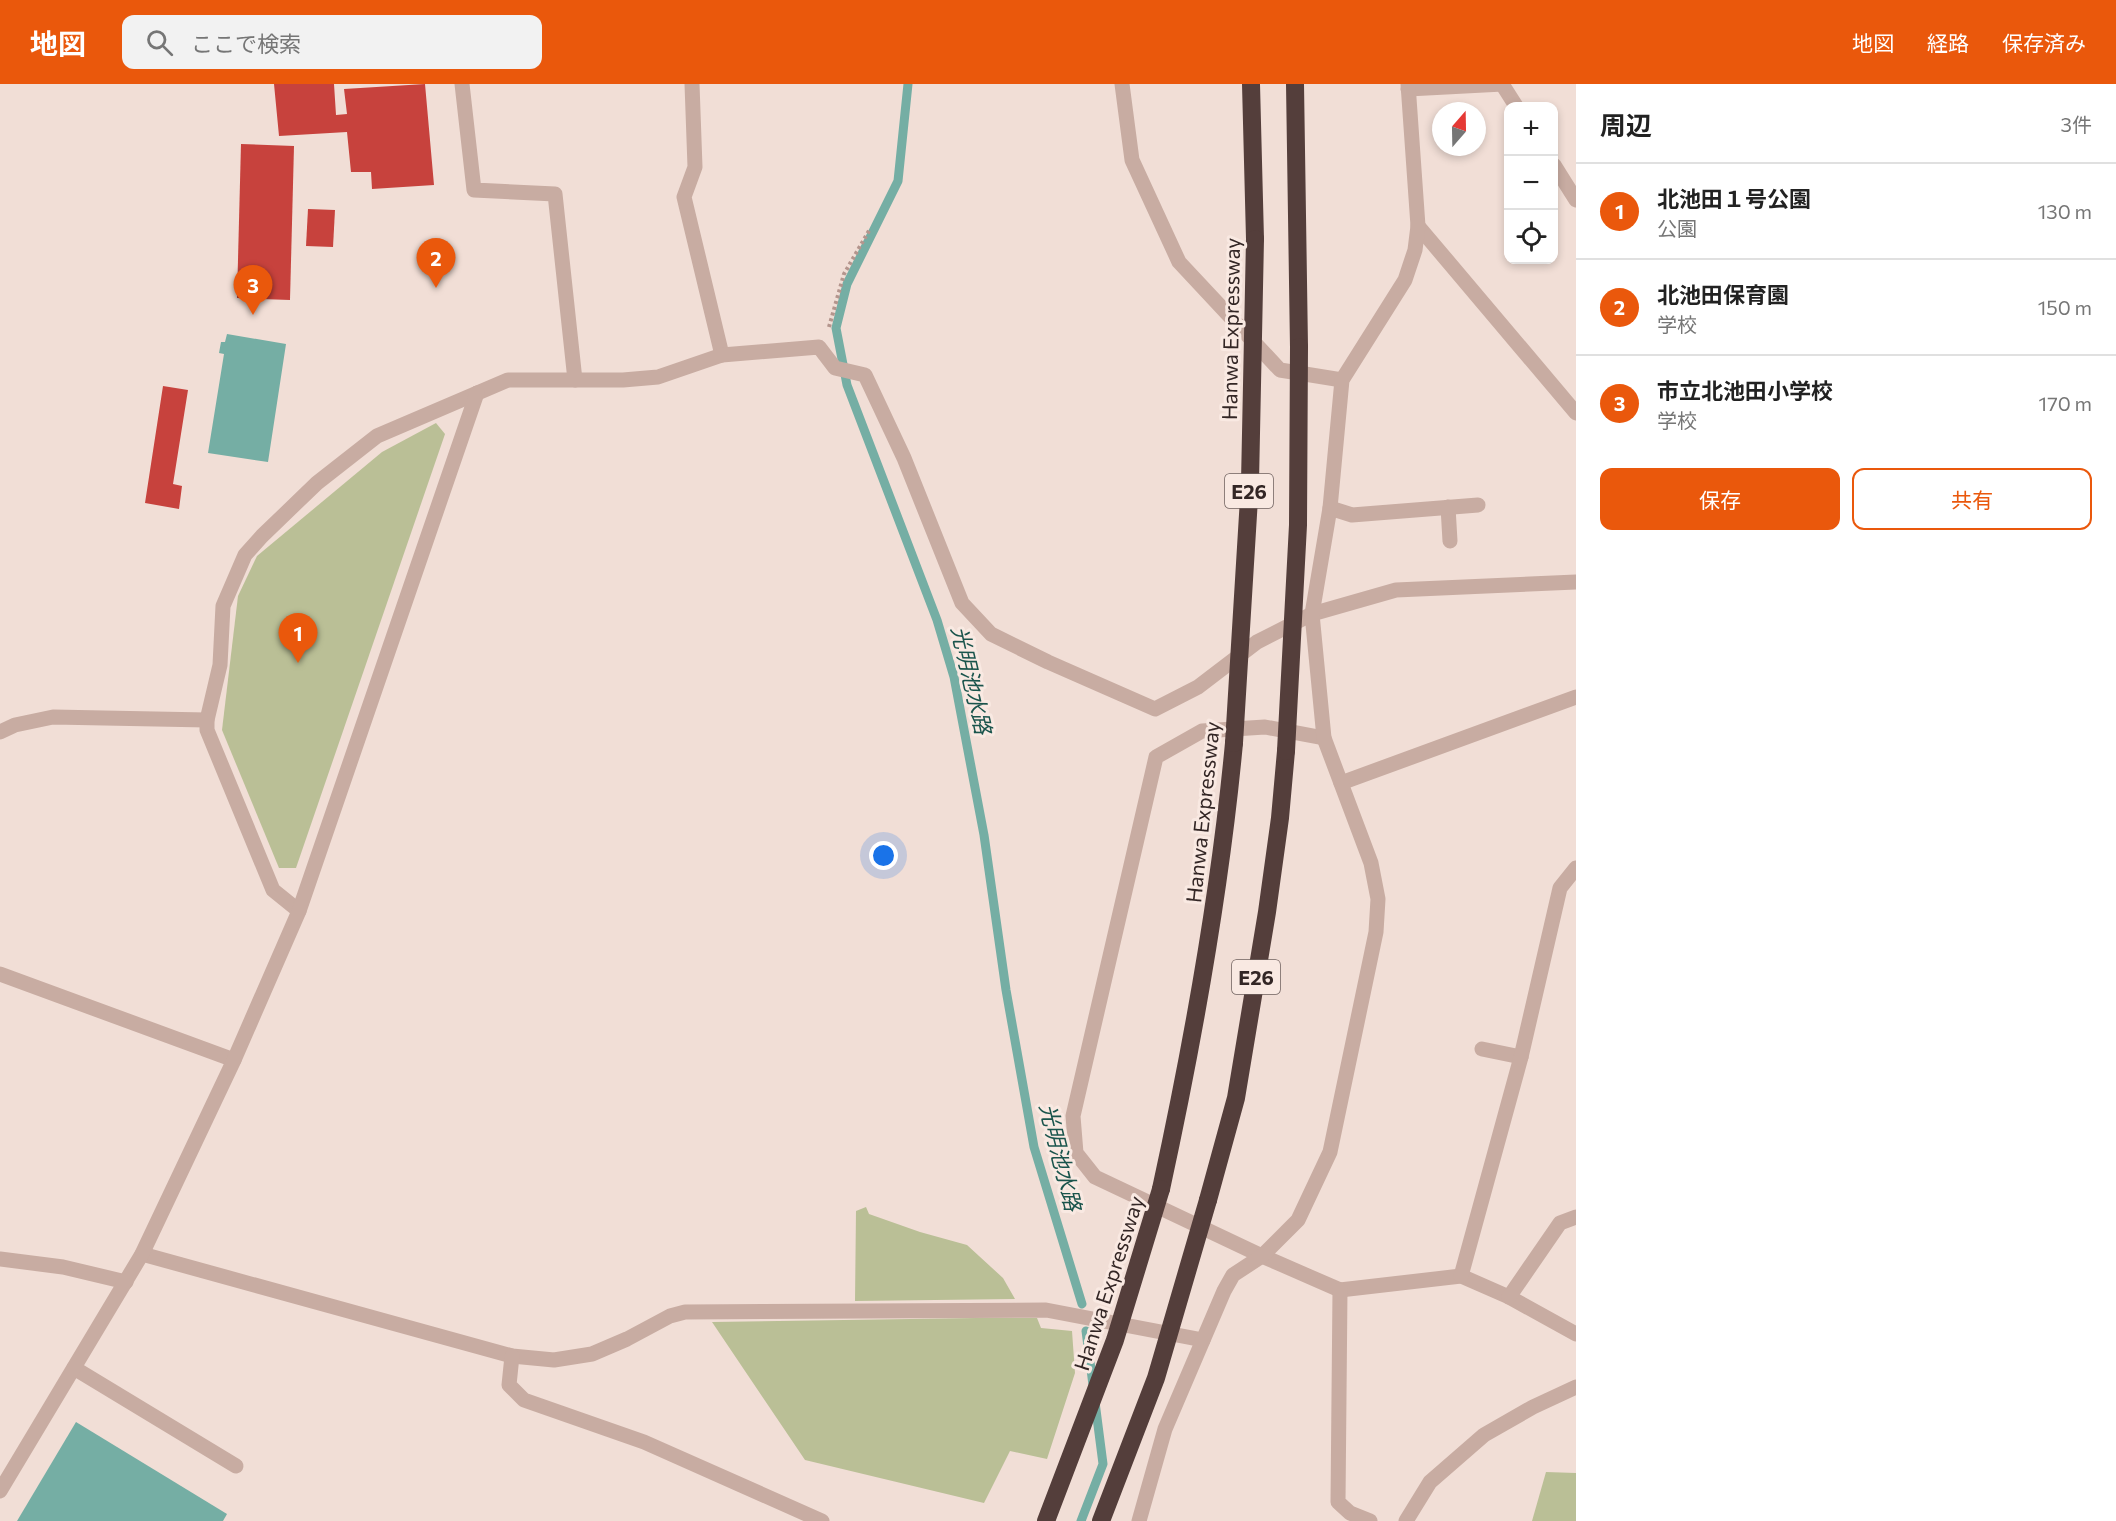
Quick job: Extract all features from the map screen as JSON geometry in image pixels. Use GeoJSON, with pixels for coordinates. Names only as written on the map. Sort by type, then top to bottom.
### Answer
{"type":"FeatureCollection","features":[{"type":"Feature","properties":{"kind":"highway","name":"Hanwa Expressway"},"geometry":{"type":"LineString","coordinates":[[1046,1521],[1116,1340],[1161,1189],[1183,1090],[1214,906],[1234,742],[1250,482],[1255,239],[1251,84]]}},
{"type":"Feature","properties":{"kind":"highway","name":"E26"},"geometry":{"type":"LineString","coordinates":[[1101,1521],[1156,1378],[1209,1200],[1236,1098],[1280,818],[1286,751],[1298,525],[1299,347],[1294,84]]}},
{"type":"Feature","properties":{"kind":"street"},"geometry":{"type":"LineString","coordinates":[[462,84],[474,190],[555,194],[575,380]]}},
{"type":"Feature","properties":{"kind":"street"},"geometry":{"type":"LineString","coordinates":[[692,84],[695,167],[684,197],[722,355]]}},
{"type":"Feature","properties":{"kind":"street"},"geometry":{"type":"LineString","coordinates":[[1122,84],[1132,160],[1179,262],[1280,370],[1342,380]]}},
{"type":"Feature","properties":{"kind":"street"},"geometry":{"type":"LineString","coordinates":[[1139,1521],[1165,1429],[1224,1291],[1233,1275],[1262,1256],[1298,1220],[1330,1152],[1376,932],[1378,899],[1371,863],[1324,738],[1312,614],[1330,508],[1342,380],[1406,280],[1415,250],[1419,226],[1408,87],[1502,84],[1513,102]]}},
{"type":"Feature","properties":{"kind":"street"},"geometry":{"type":"LineString","coordinates":[[1558,171],[1576,200]]}},
{"type":"Feature","properties":{"kind":"street"},"geometry":{"type":"LineString","coordinates":[[1419,226],[1576,413]]}},
{"type":"Feature","properties":{"kind":"street"},"geometry":{"type":"LineString","coordinates":[[298,911],[273,890],[207,730],[207,720],[220,665],[223,606],[245,555],[317,483],[377,436],[508,380],[623,380],[658,377],[722,355],[819,347],[836,368],[865,375],[904,458],[962,603],[991,634],[1155,709],[1198,687],[1257,642],[1312,614],[1396,590],[1576,582]]}},
{"type":"Feature","properties":{"kind":"street"},"geometry":{"type":"LineString","coordinates":[[0,1491],[142,1254],[234,1060],[298,911],[477,393]]}},
{"type":"Feature","properties":{"kind":"street"},"geometry":{"type":"LineString","coordinates":[[1330,508],[1352,515],[1478,505]]}},
{"type":"Feature","properties":{"kind":"street"},"geometry":{"type":"LineString","coordinates":[[1448,507],[1450,541]]}},
{"type":"Feature","properties":{"kind":"street"},"geometry":{"type":"LineString","coordinates":[[1341,783],[1576,697]]}},
{"type":"Feature","properties":{"kind":"street"},"geometry":{"type":"LineString","coordinates":[[0,732],[15,724],[53,717],[207,720]]}},
{"type":"Feature","properties":{"kind":"street"},"geometry":{"type":"LineString","coordinates":[[1324,738],[1265,727],[1202,730],[1156,757],[1073,1116],[1076,1153],[1095,1177],[1340,1290],[1461,1276],[1509,1297],[1576,1334]]}},
{"type":"Feature","properties":{"kind":"street"},"geometry":{"type":"LineString","coordinates":[[1461,1276],[1521,1057],[1560,888],[1576,868]]}},
{"type":"Feature","properties":{"kind":"street"},"geometry":{"type":"LineString","coordinates":[[0,974],[234,1060]]}},
{"type":"Feature","properties":{"kind":"street"},"geometry":{"type":"LineString","coordinates":[[1482,1049],[1521,1057]]}},
{"type":"Feature","properties":{"kind":"street"},"geometry":{"type":"LineString","coordinates":[[1509,1297],[1560,1223],[1576,1217]]}},
{"type":"Feature","properties":{"kind":"street"},"geometry":{"type":"LineString","coordinates":[[142,1254],[512,1356],[554,1360],[592,1354],[627,1339],[670,1316],[685,1312],[1046,1310],[1203,1340]]}},
{"type":"Feature","properties":{"kind":"street"},"geometry":{"type":"LineString","coordinates":[[0,1259],[63,1267],[126,1282]]}},
{"type":"Feature","properties":{"kind":"street"},"geometry":{"type":"LineString","coordinates":[[1340,1290],[1338,1502],[1350,1513],[1370,1521]]}},
{"type":"Feature","properties":{"kind":"street"},"geometry":{"type":"LineString","coordinates":[[512,1356],[509,1385],[524,1400],[644,1442],[822,1521]]}},
{"type":"Feature","properties":{"kind":"street"},"geometry":{"type":"LineString","coordinates":[[74,1368],[236,1466]]}},
{"type":"Feature","properties":{"kind":"street"},"geometry":{"type":"LineString","coordinates":[[1406,1521],[1430,1482],[1484,1435],[1533,1407],[1576,1387]]}},
{"type":"Feature","properties":{"kind":"path"},"geometry":{"type":"LineString","coordinates":[[819,347],[828,331],[844,274],[870,228]]}},
{"type":"Feature","properties":{"kind":"green space"},"geometry":{"type":"Polygon","coordinates":[[[436,423],[445,434],[296,868],[279,868],[222,730],[238,596],[257,556],[382,452],[436,423]]]}},
{"type":"Feature","properties":{"kind":"green space"},"geometry":{"type":"Polygon","coordinates":[[[866,1207],[869,1214],[967,1245],[1003,1278],[1015,1299],[855,1301],[856,1211],[866,1207]]]}},
{"type":"Feature","properties":{"kind":"green space"},"geometry":{"type":"Polygon","coordinates":[[[1037,1318],[1041,1328],[1072,1331],[1075,1373],[1047,1459],[1010,1451],[984,1503],[805,1460],[712,1322],[1037,1318]]]}},
{"type":"Feature","properties":{"kind":"green space"},"geometry":{"type":"Polygon","coordinates":[[[1546,1472],[1576,1473],[1576,1521],[1532,1521],[1546,1472]]]}},
{"type":"Feature","properties":{"kind":"water"},"geometry":{"type":"Polygon","coordinates":[[[227,334],[286,344],[268,462],[208,453],[224,354],[219,353],[221,342],[225,342],[227,334]]]}},
{"type":"Feature","properties":{"kind":"water"},"geometry":{"type":"Polygon","coordinates":[[[76,1422],[227,1514],[223,1521],[17,1521],[76,1422]]]}},
{"type":"Feature","properties":{"kind":"building"},"geometry":{"type":"Polygon","coordinates":[[[274,84],[334,84],[336,115],[347,114],[344,89],[425,84],[434,185],[372,189],[371,172],[351,172],[347,132],[279,136],[274,84]]]}},
{"type":"Feature","properties":{"kind":"building"},"geometry":{"type":"Polygon","coordinates":[[[241,144],[294,146],[290,300],[237,298],[241,144]]]}},
{"type":"Feature","properties":{"kind":"building"},"geometry":{"type":"Polygon","coordinates":[[[308,209],[335,210],[333,247],[306,246],[308,209]]]}},
{"type":"Feature","properties":{"kind":"building"},"geometry":{"type":"Polygon","coordinates":[[[163,386],[188,390],[173,484],[182,486],[179,509],[145,503],[163,386]]]}},
{"type":"Feature","properties":{"kind":"waterway","name":"光明池水路"},"geometry":{"type":"LineString","coordinates":[[908,84],[898,181],[847,284],[836,328],[847,385],[937,620],[954,677],[984,835],[1006,990],[1034,1147],[1082,1304]]}},
{"type":"Feature","properties":{"kind":"waterway","name":"光明池水路"},"geometry":{"type":"LineString","coordinates":[[1086,1331],[1093,1385]]}},
{"type":"Feature","properties":{"kind":"waterway","name":"光明池水路"},"geometry":{"type":"LineString","coordinates":[[1081,1521],[1103,1464],[1095,1402]]}},
{"type":"Feature","properties":{"kind":"place","name":"北池田保育園"},"geometry":{"type":"Point","coordinates":[436,288]}},
{"type":"Feature","properties":{"kind":"place","name":"市立北池田小学校"},"geometry":{"type":"Point","coordinates":[253,315]}},
{"type":"Feature","properties":{"kind":"place","name":"北池田１号公園"},"geometry":{"type":"Point","coordinates":[298,663]}}]}
